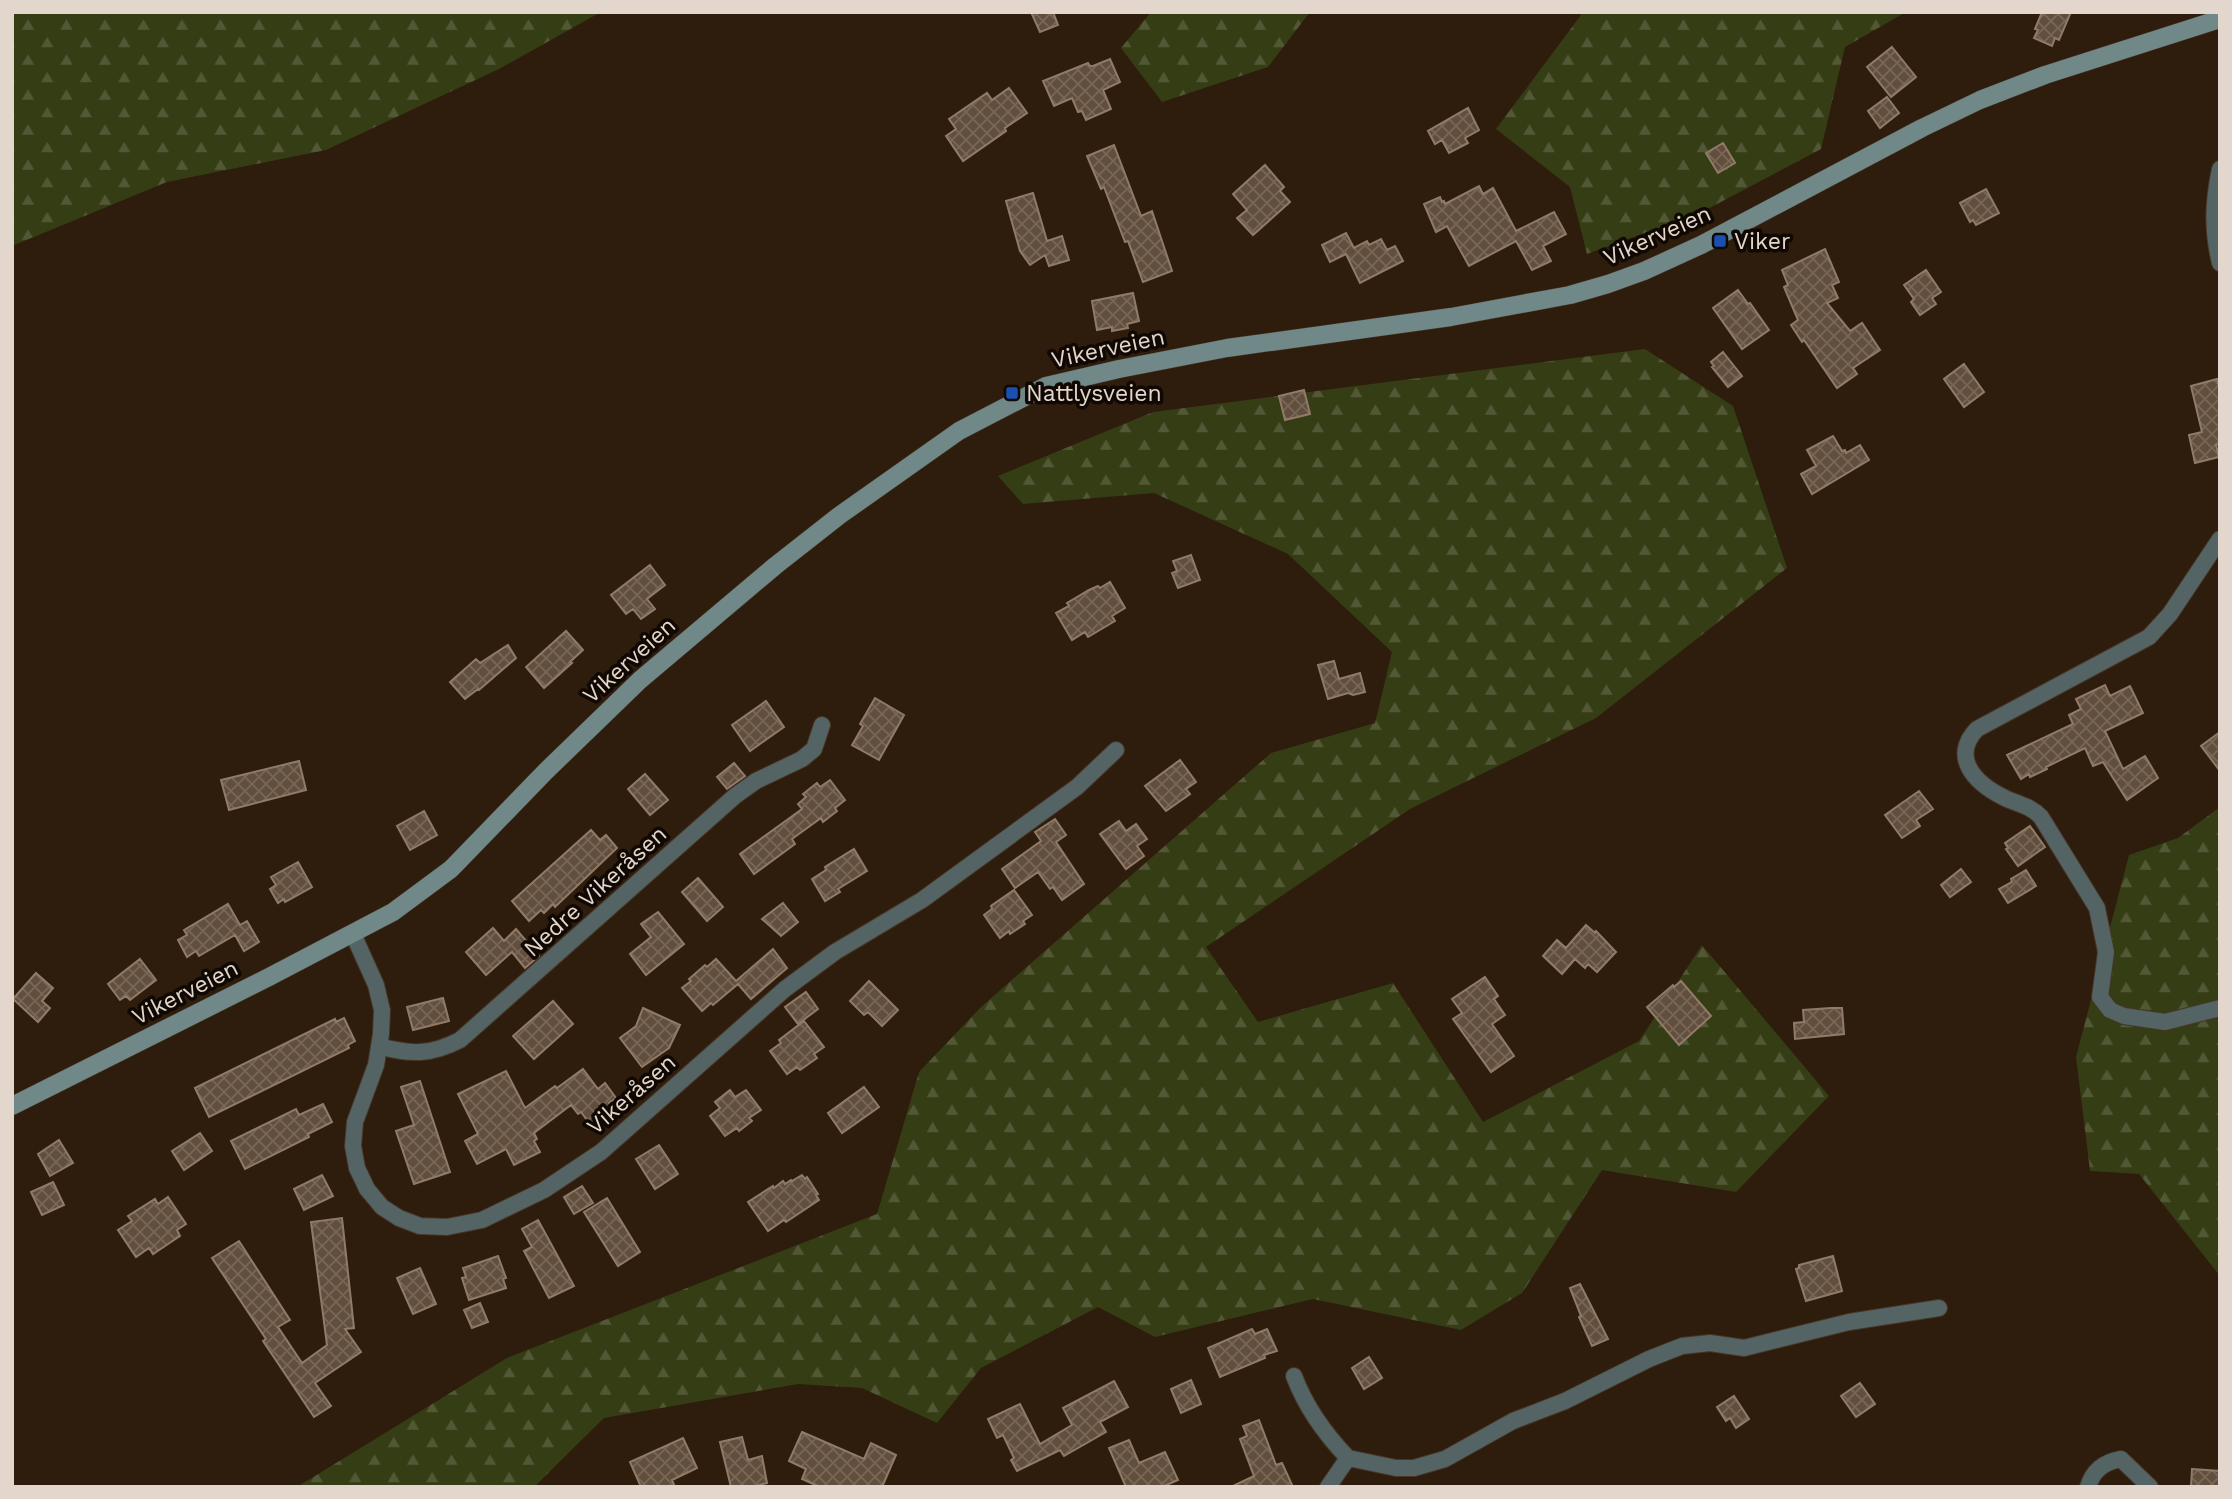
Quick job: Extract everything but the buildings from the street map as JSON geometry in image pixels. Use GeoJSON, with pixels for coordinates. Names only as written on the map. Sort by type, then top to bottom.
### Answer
{"type":"FeatureCollection","features":[{"type":"Feature","properties":{"kind":"main road","name":"Vikerveien"},"geometry":{"type":"LineString","coordinates":[[12,1106],[393,912],[451,869],[546,771],[640,680],[775,566],[840,515],[959,430],[1046,386],[1227,348],[1451,317],[1559,297],[1608,284],[1701,245],[1980,100],[2045,75],[2220,19]]}},
{"type":"Feature","properties":{"kind":"street"},"geometry":{"type":"LineString","coordinates":[[2220,169],[2213,214],[2214,238],[2220,263]]}},
{"type":"Feature","properties":{"kind":"street"},"geometry":{"type":"LineString","coordinates":[[2220,539],[2170,614],[2149,637],[1977,729],[1968,739],[1965,755],[1968,767],[1990,790],[2017,804],[2033,808],[2041,817],[2097,908],[2106,952],[2100,997],[2110,1010],[2124,1016],[2165,1022],[2220,1008]]}},
{"type":"Feature","properties":{"kind":"street","name":"Nedre Vikeråsen"},"geometry":{"type":"LineString","coordinates":[[379,1046],[403,1053],[427,1052],[445,1048],[460,1040],[734,796],[756,781],[802,759],[814,749],[822,725]]}},
{"type":"Feature","properties":{"kind":"street","name":"Vikeråsen"},"geometry":{"type":"LineString","coordinates":[[354,934],[376,985],[382,1010],[376,1065],[355,1122],[353,1146],[357,1168],[367,1189],[382,1207],[399,1218],[420,1226],[447,1227],[482,1220],[544,1190],[601,1152],[785,989],[835,952],[922,901],[1077,787],[1116,750]]}},
{"type":"Feature","properties":{"kind":"street"},"geometry":{"type":"LineString","coordinates":[[1294,1376],[1308,1409],[1328,1438],[1348,1458],[1396,1468],[1415,1468],[1445,1459],[1513,1422],[1566,1401],[1649,1359],[1682,1346],[1710,1343],[1744,1348],[1849,1322],[1939,1308]]}},
{"type":"Feature","properties":{"kind":"street"},"geometry":{"type":"LineString","coordinates":[[1328,1487],[1348,1458]]}},
{"type":"Feature","properties":{"kind":"street"},"geometry":{"type":"LineString","coordinates":[[2088,1487],[2097,1470],[2109,1461],[2121,1459],[2150,1487]]}},
{"type":"Feature","properties":{"kind":"green space"},"geometry":{"type":"Polygon","coordinates":[[[12,12],[601,12],[499,69],[326,150],[167,182],[12,246],[12,12]]]}},
{"type":"Feature","properties":{"kind":"green space"},"geometry":{"type":"Polygon","coordinates":[[[1151,12],[1310,12],[1268,67],[1162,102],[1121,48],[1151,12]]]}},
{"type":"Feature","properties":{"kind":"green space"},"geometry":{"type":"Polygon","coordinates":[[[1577,12],[1906,12],[1845,47],[1821,149],[1702,212],[1587,254],[1570,187],[1496,129],[1581,15],[1577,12]]]}},
{"type":"Feature","properties":{"kind":"green space"},"geometry":{"type":"Polygon","coordinates":[[[1645,349],[1733,406],[1787,568],[1596,718],[1410,809],[1206,947],[1258,1022],[1393,983],[1483,1122],[1639,1041],[1702,945],[1829,1096],[1736,1192],[1602,1170],[1522,1293],[1461,1330],[1313,1299],[1155,1337],[1098,1307],[981,1368],[937,1423],[862,1388],[798,1384],[604,1418],[534,1487],[297,1487],[507,1358],[877,1214],[919,1072],[981,1007],[1271,753],[1375,723],[1392,652],[1288,554],[1154,493],[1023,504],[998,476],[1153,412],[1645,349]]]}},
{"type":"Feature","properties":{"kind":"green space"},"geometry":{"type":"Polygon","coordinates":[[[2220,807],[2220,1276],[2139,1174],[2090,1171],[2076,1057],[2129,855],[2178,838],[2220,807]]]}},
{"type":"Feature","properties":{"kind":"place","name":"Viker"},"geometry":{"type":"Point","coordinates":[1720,241]}},
{"type":"Feature","properties":{"kind":"place","name":"Nattlysveien"},"geometry":{"type":"Point","coordinates":[1012,393]}}]}
